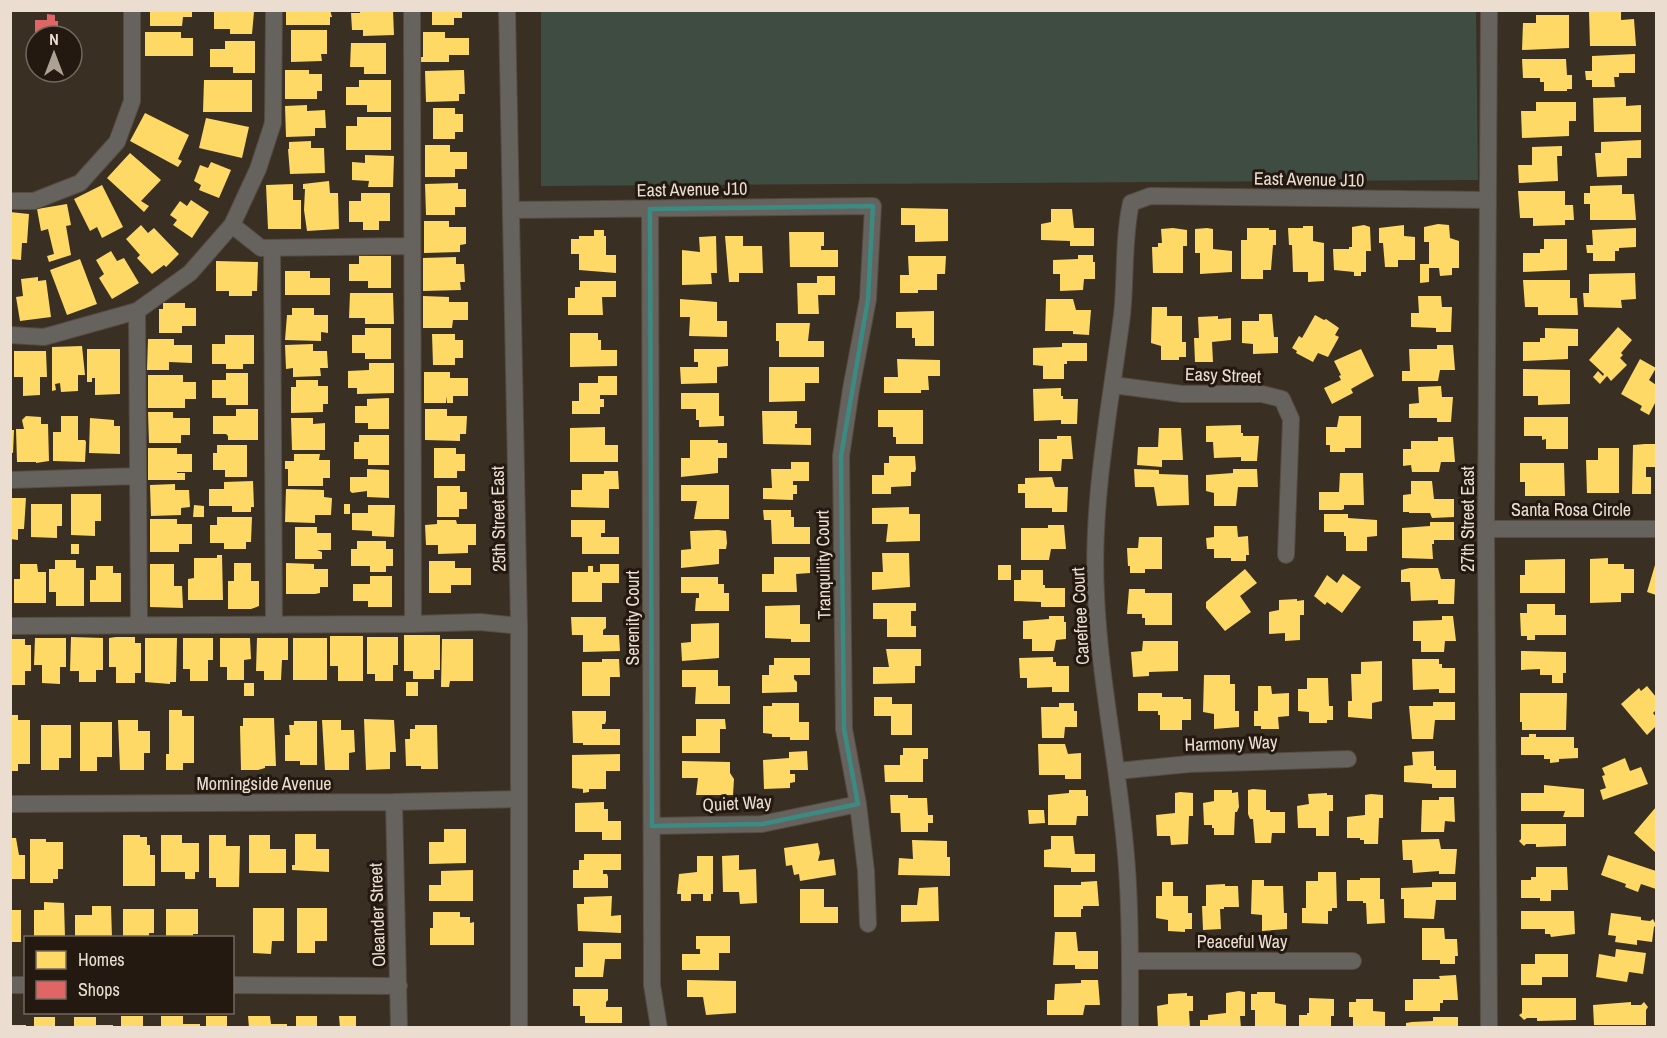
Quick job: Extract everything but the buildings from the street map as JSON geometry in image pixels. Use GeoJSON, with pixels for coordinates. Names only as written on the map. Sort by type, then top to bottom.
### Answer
{"type":"FeatureCollection","features":[{"type":"Feature","properties":{"kind":"street"},"geometry":{"type":"LineString","coordinates":[[10,201],[34,201],[80,183],[117,142],[132,101],[132,10]]}},
{"type":"Feature","properties":{"kind":"street"},"geometry":{"type":"LineString","coordinates":[[10,335],[44,337],[137,311],[190,273],[232,225],[258,169],[273,123],[274,10]]}},
{"type":"Feature","properties":{"kind":"street"},"geometry":{"type":"LineString","coordinates":[[412,10],[412,624]]}},
{"type":"Feature","properties":{"kind":"street","name":"25th Street East"},"geometry":{"type":"LineString","coordinates":[[507,10],[519,626],[519,1028]]}},
{"type":"Feature","properties":{"kind":"street","name":"27th Street East"},"geometry":{"type":"LineString","coordinates":[[1489,10],[1486,530],[1489,1028]]}},
{"type":"Feature","properties":{"kind":"street","name":"East Avenue J10"},"geometry":{"type":"LineString","coordinates":[[1131,203],[1150,196],[1488,200]]}},
{"type":"Feature","properties":{"kind":"street","name":"Carefree Court"},"geometry":{"type":"LineString","coordinates":[[1130,1028],[1127,869],[1117,771],[1101,664],[1095,593],[1096,509],[1124,294],[1127,221],[1131,203]]}},
{"type":"Feature","properties":{"kind":"street","name":"East Avenue J10"},"geometry":{"type":"LineString","coordinates":[[511,210],[873,206]]}},
{"type":"Feature","properties":{"kind":"street","name":"Tranquility Court"},"geometry":{"type":"LineString","coordinates":[[868,924],[866,870],[858,804],[844,729],[841,456],[868,299],[873,206]]}},
{"type":"Feature","properties":{"kind":"street","name":"Serenity Court"},"geometry":{"type":"LineString","coordinates":[[650,208],[652,985],[659,1028]]}},
{"type":"Feature","properties":{"kind":"street"},"geometry":{"type":"LineString","coordinates":[[232,225],[261,248],[412,246]]}},
{"type":"Feature","properties":{"kind":"street"},"geometry":{"type":"LineString","coordinates":[[272,248],[274,625]]}},
{"type":"Feature","properties":{"kind":"street"},"geometry":{"type":"LineString","coordinates":[[137,311],[139,625]]}},
{"type":"Feature","properties":{"kind":"street","name":"Easy Street"},"geometry":{"type":"LineString","coordinates":[[1113,385],[1182,394],[1263,394],[1282,399],[1291,419],[1286,555]]}},
{"type":"Feature","properties":{"kind":"street"},"geometry":{"type":"LineString","coordinates":[[10,480],[138,476]]}},
{"type":"Feature","properties":{"kind":"street","name":"Santa Rosa Circle"},"geometry":{"type":"LineString","coordinates":[[1486,530],[1656,529]]}},
{"type":"Feature","properties":{"kind":"street"},"geometry":{"type":"LineString","coordinates":[[10,626],[480,622],[519,626]]}},
{"type":"Feature","properties":{"kind":"street","name":"Harmony Way"},"geometry":{"type":"LineString","coordinates":[[1117,771],[1189,764],[1348,759]]}},
{"type":"Feature","properties":{"kind":"street","name":"Morningside Avenue"},"geometry":{"type":"LineString","coordinates":[[10,804],[518,799]]}},
{"type":"Feature","properties":{"kind":"street","name":"Oleander Street"},"geometry":{"type":"LineString","coordinates":[[394,802],[399,1028]]}},
{"type":"Feature","properties":{"kind":"street","name":"Quiet Way"},"geometry":{"type":"LineString","coordinates":[[652,826],[762,824],[858,804]]}},
{"type":"Feature","properties":{"kind":"street","name":"Peaceful Way"},"geometry":{"type":"LineString","coordinates":[[1130,961],[1353,961]]}},
{"type":"Feature","properties":{"kind":"street"},"geometry":{"type":"LineString","coordinates":[[234,985],[399,986]]}},
{"type":"Feature","properties":{"kind":"highlighted area"},"geometry":{"type":"Polygon","coordinates":[[[873,206],[868,299],[841,456],[844,729],[858,804],[762,824],[652,826],[650,209],[873,206]]]}},
{"type":"Feature","properties":{"kind":"green space"},"geometry":{"type":"Polygon","coordinates":[[[541,11],[1476,11],[1478,180],[541,186],[541,11]]]}}]}
